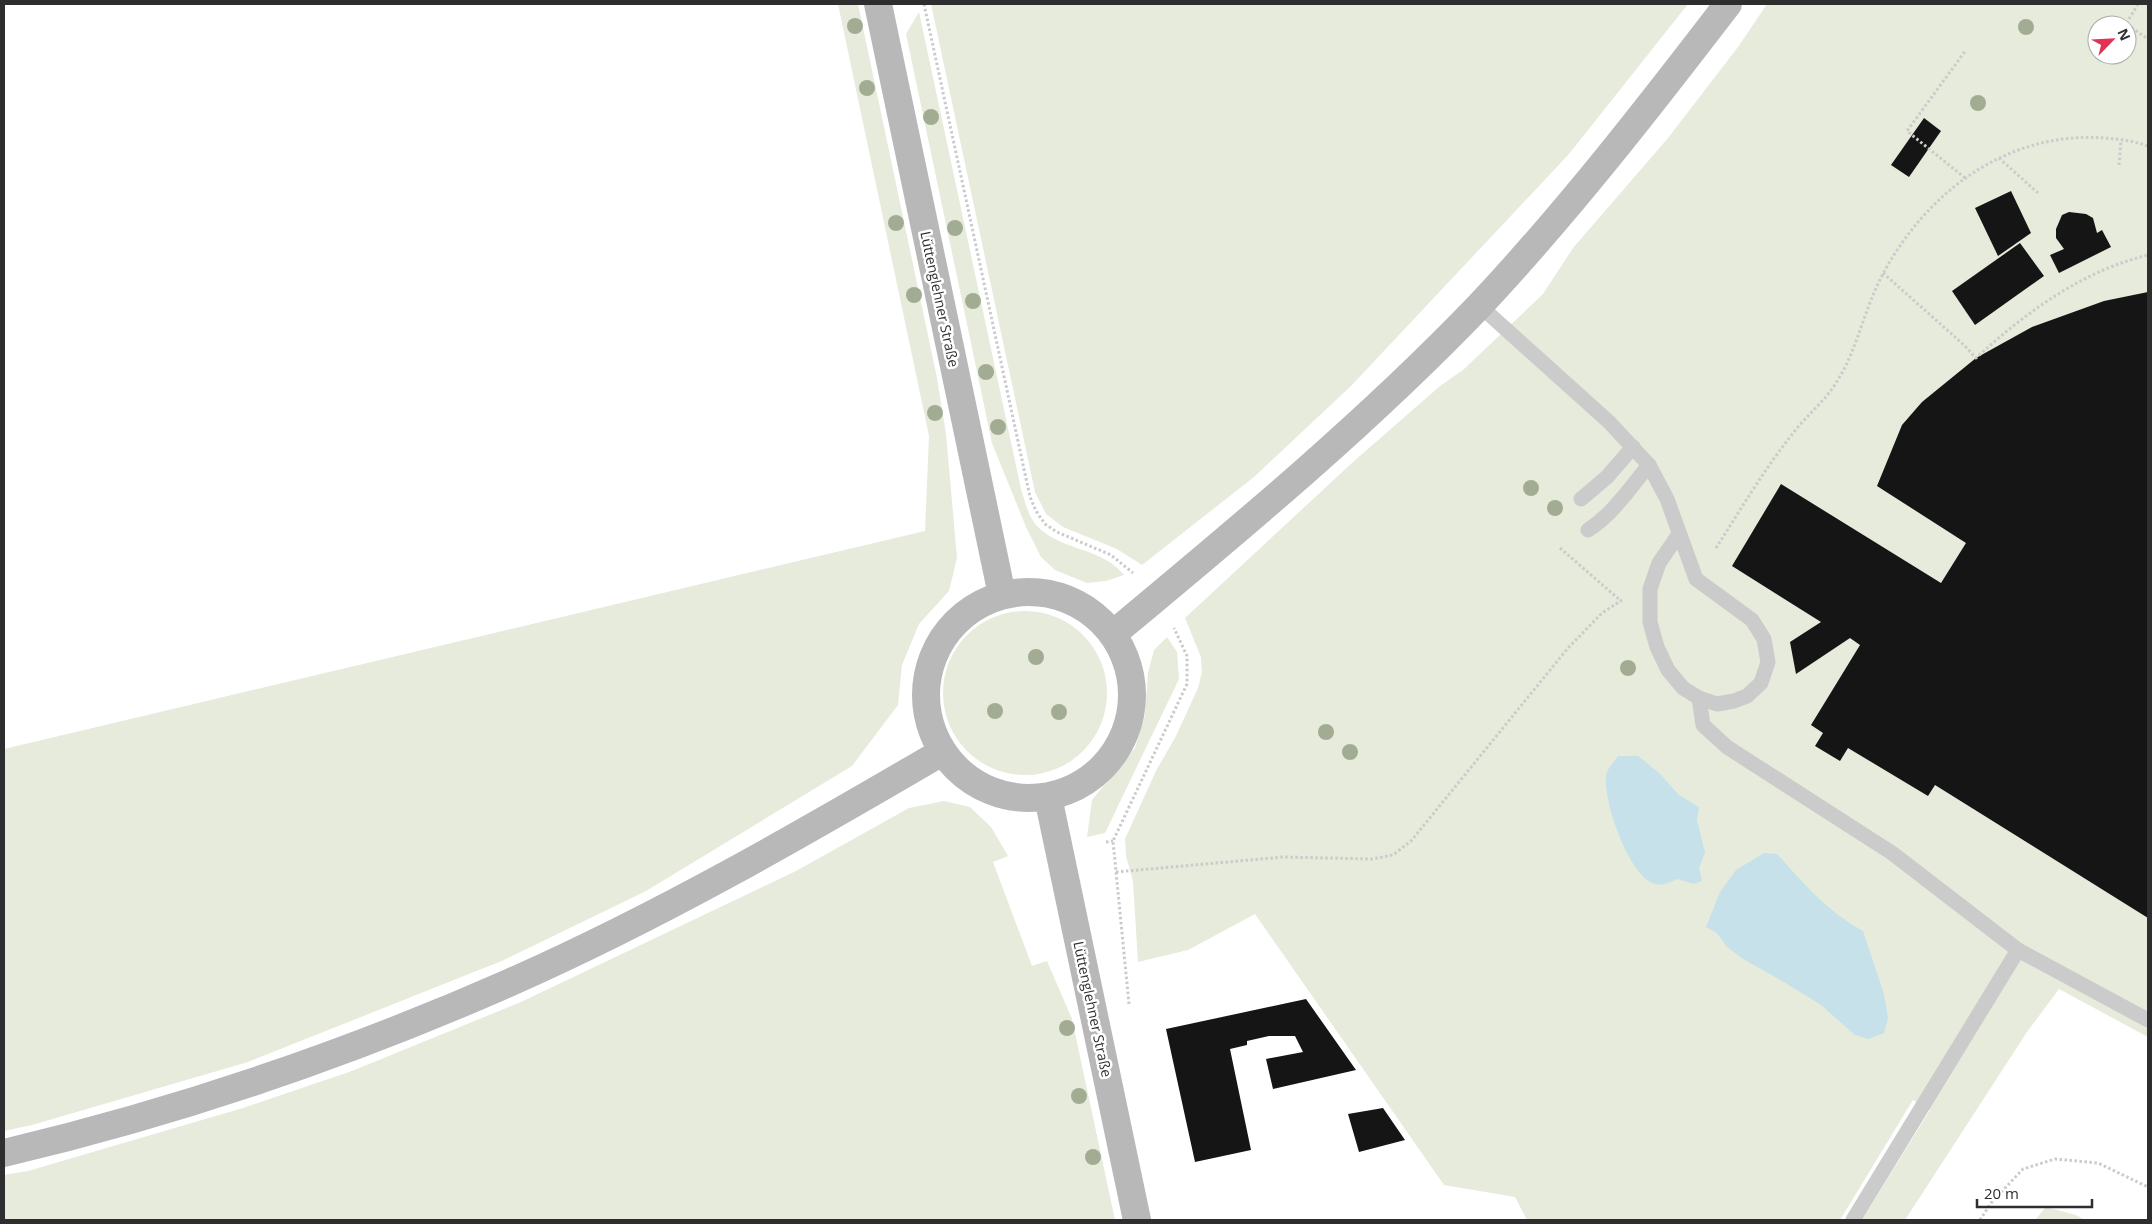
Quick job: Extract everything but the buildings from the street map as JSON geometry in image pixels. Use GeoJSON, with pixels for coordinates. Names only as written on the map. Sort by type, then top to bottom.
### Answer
{"type":"FeatureCollection","features":[{"type":"Feature","properties":{"kind":"main road","name":"Lüttenglehner Straße"},"geometry":{"type":"LineString","coordinates":[[878,4],[1002,595]]}},
{"type":"Feature","properties":{"kind":"main road"},"geometry":{"type":"LineString","coordinates":[[1113,634],[1237,531],[1326,452],[1479,305],[1556,220],[1632,129],[1728,4]]}},
{"type":"Feature","properties":{"kind":"main road"},"geometry":{"type":"LineString","coordinates":[[1023,592],[1045,593],[1066,598],[1085,608],[1113,634],[1123,652],[1131,678],[1133,692],[1132,712],[1118,750],[1105,766],[1089,780],[1069,791],[1048,798],[1028,799],[1009,797],[989,791],[972,781],[955,768],[942,752],[933,734],[926,701],[928,674],[933,656],[942,639],[954,624],[969,611],[985,601],[1002,595],[1023,592]]}},
{"type":"Feature","properties":{"kind":"main road"},"geometry":{"type":"LineString","coordinates":[[4,1153],[133,1119],[245,1084],[386,1034],[512,982],[678,901],[795,838],[942,752]]}},
{"type":"Feature","properties":{"kind":"main road","name":"Lüttenglehner Straße"},"geometry":{"type":"LineString","coordinates":[[1048,798],[1137,1220]]}},
{"type":"Feature","properties":{"kind":"lane"},"geometry":{"type":"LineString","coordinates":[[1479,305],[1609,422],[1649,465],[1667,499],[1696,578],[1752,620],[1764,639],[1768,662],[1761,683],[1747,696],[1734,701],[1717,704],[1699,698],[1683,688],[1668,670],[1657,647],[1650,622],[1650,589],[1659,563],[1679,534]]}},
{"type":"Feature","properties":{"kind":"lane"},"geometry":{"type":"LineString","coordinates":[[1581,499],[1607,477],[1633,447]]}},
{"type":"Feature","properties":{"kind":"lane"},"geometry":{"type":"LineString","coordinates":[[1588,530],[1610,511],[1649,465]]}},
{"type":"Feature","properties":{"kind":"lane"},"geometry":{"type":"LineString","coordinates":[[1699,698],[1703,725],[1727,747],[1892,853],[2018,950],[2148,1020]]}},
{"type":"Feature","properties":{"kind":"lane"},"geometry":{"type":"LineString","coordinates":[[1853,1220],[2018,950]]}},
{"type":"Feature","properties":{"kind":"path"},"geometry":{"type":"LineString","coordinates":[[924,4],[1030,497],[1036,511],[1045,524],[1057,532],[1123,562],[1154,600],[1178,634],[1187,656],[1187,684],[1113,841],[1129,1008]]}},
{"type":"Feature","properties":{"kind":"path"},"geometry":{"type":"LineString","coordinates":[[2138,4],[2126,24],[2148,39]]}},
{"type":"Feature","properties":{"kind":"path"},"geometry":{"type":"LineString","coordinates":[[1964,178],[1908,131],[1966,50]]}},
{"type":"Feature","properties":{"kind":"path"},"geometry":{"type":"LineString","coordinates":[[1696,578],[1772,460],[1794,431],[1834,386],[1850,361],[1868,304],[1883,273],[1909,233],[1932,206],[1964,178],[2000,158],[2027,146],[2054,140],[2087,137],[2121,140],[2148,146]]}},
{"type":"Feature","properties":{"kind":"path"},"geometry":{"type":"LineString","coordinates":[[2119,165],[2121,140]]}},
{"type":"Feature","properties":{"kind":"path"},"geometry":{"type":"LineString","coordinates":[[2000,158],[2038,193]]}},
{"type":"Feature","properties":{"kind":"path"},"geometry":{"type":"LineString","coordinates":[[1883,273],[1964,345],[1976,358],[2036,308],[2073,286],[2110,268],[2148,255]]}},
{"type":"Feature","properties":{"kind":"path"},"geometry":{"type":"LineString","coordinates":[[1560,548],[1621,600]]}},
{"type":"Feature","properties":{"kind":"path"},"geometry":{"type":"LineString","coordinates":[[1116,872],[1283,857],[1372,859],[1393,855],[1411,841],[1568,648],[1602,613],[1621,600],[1650,589]]}},
{"type":"Feature","properties":{"kind":"path"},"geometry":{"type":"LineString","coordinates":[[1106,842],[1113,841]]}},
{"type":"Feature","properties":{"kind":"path"},"geometry":{"type":"LineString","coordinates":[[1980,1220],[1991,1203],[2023,1170],[2055,1159],[2098,1163],[2148,1187]]}},
{"type":"Feature","properties":{"kind":"green space"},"geometry":{"type":"Polygon","coordinates":[[[838,4],[858,4],[937,378],[946,434],[957,558],[949,591],[919,624],[902,665],[898,705],[852,766],[646,891],[504,960],[248,1062],[32,1125],[4,1131],[4,749],[925,531],[929,436],[838,4]]]}},
{"type":"Feature","properties":{"kind":"green space"},"geometry":{"type":"Polygon","coordinates":[[[931,4],[1688,4],[1569,154],[1351,386],[1254,477],[1142,565],[1117,549],[1063,527],[1046,514],[1035,492],[931,4]]]}},
{"type":"Feature","properties":{"kind":"green space"},"geometry":{"type":"Polygon","coordinates":[[[1767,4],[2148,4],[2148,1037],[2059,989],[2027,1032],[1905,1220],[1862,1220],[1930,1110],[1913,1100],[1840,1220],[1527,1220],[1515,1197],[1444,1185],[1255,914],[1188,950],[1138,962],[1133,881],[1126,856],[1125,839],[1156,771],[1176,736],[1198,688],[1202,672],[1201,657],[1185,618],[1353,462],[1440,386],[1463,370],[1543,294],[1573,248],[1668,138],[1738,47],[1767,4]]]}},
{"type":"Feature","properties":{"kind":"green space"},"geometry":{"type":"Polygon","coordinates":[[[919,12],[1021,489],[1028,510],[1039,528],[1049,536],[1094,554],[1115,566],[1124,575],[1106,581],[1087,583],[1055,570],[1041,557],[1026,527],[992,443],[906,34],[919,12]]]}},
{"type":"Feature","properties":{"kind":"green space"},"geometry":{"type":"Polygon","coordinates":[[[1025,611],[1049,615],[1070,625],[1083,635],[1093,648],[1103,669],[1107,693],[1103,717],[1093,738],[1083,751],[1070,761],[1049,771],[1025,775],[1001,771],[980,761],[967,751],[957,738],[947,717],[943,693],[947,669],[957,648],[967,635],[980,625],[1001,615],[1025,611]]]}},
{"type":"Feature","properties":{"kind":"green space"},"geometry":{"type":"Polygon","coordinates":[[[1167,637],[1177,652],[1179,679],[1105,833],[1087,837],[1092,800],[1135,748],[1145,715],[1148,673],[1154,650],[1167,637]]]}},
{"type":"Feature","properties":{"kind":"green space"},"geometry":{"type":"Polygon","coordinates":[[[944,801],[970,807],[991,827],[1008,856],[993,862],[1032,966],[1047,961],[1072,1019],[1115,1220],[4,1220],[4,1175],[28,1171],[243,1108],[352,1071],[521,1002],[796,871],[909,808],[944,801]]]}},
{"type":"Feature","properties":{"kind":"green space"},"geometry":{"type":"Polygon","coordinates":[[[2046,1207],[2076,1215],[2085,1220],[2035,1220],[2046,1207]]]}},
{"type":"Feature","properties":{"kind":"water"},"geometry":{"type":"Polygon","coordinates":[[[1618,756],[1638,756],[1658,772],[1679,795],[1699,807],[1697,820],[1705,853],[1699,868],[1702,881],[1694,884],[1677,879],[1663,884],[1655,884],[1645,878],[1636,867],[1619,834],[1608,798],[1607,772],[1618,756]]]}},
{"type":"Feature","properties":{"kind":"water"},"geometry":{"type":"Polygon","coordinates":[[[1764,853],[1777,854],[1827,906],[1863,931],[1884,994],[1888,1018],[1884,1033],[1869,1039],[1855,1035],[1821,1005],[1743,959],[1727,947],[1717,933],[1706,927],[1720,892],[1736,870],[1764,853]]]}}]}
